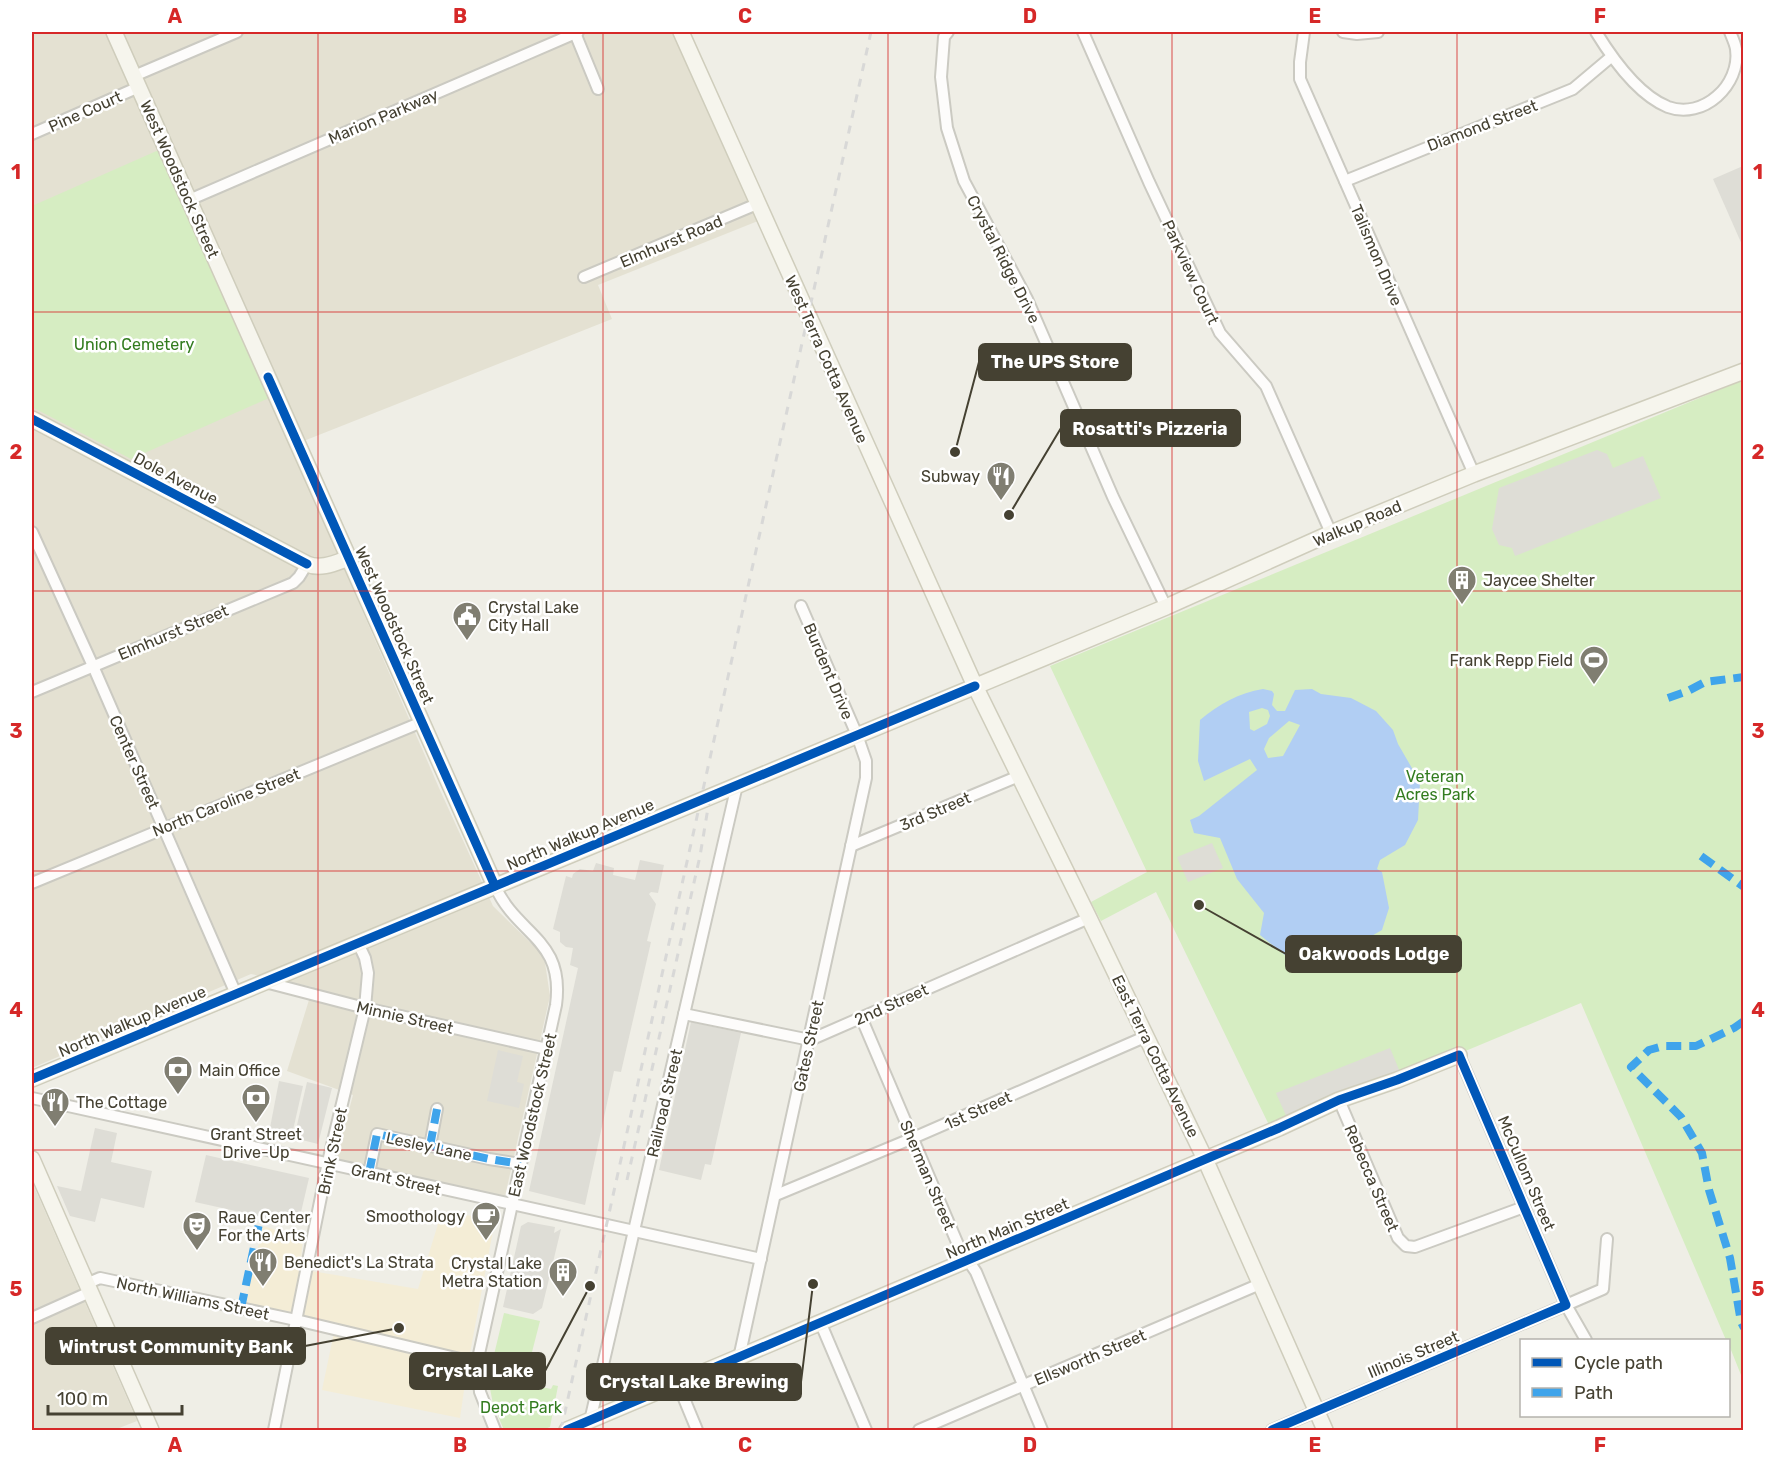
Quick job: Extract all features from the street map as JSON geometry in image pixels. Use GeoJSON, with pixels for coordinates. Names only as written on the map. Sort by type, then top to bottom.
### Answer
{"type":"FeatureCollection","features":[{"type":"Feature","properties":{"kind":"street","name":"West Woodstock Street"},"geometry":{"type":"LineString","coordinates":[[114,32],[495,886]]}},
{"type":"Feature","properties":{"kind":"street","name":"Pine Court"},"geometry":{"type":"LineString","coordinates":[[32,134],[237,32]]}},
{"type":"Feature","properties":{"kind":"street"},"geometry":{"type":"LineString","coordinates":[[576,32],[598,89]]}},
{"type":"Feature","properties":{"kind":"street","name":"Marion Parkway"},"geometry":{"type":"LineString","coordinates":[[189,200],[576,32]]}},
{"type":"Feature","properties":{"kind":"street","name":"West Terra Cotta Avenue"},"geometry":{"type":"LineString","coordinates":[[681,32],[975,686]]}},
{"type":"Feature","properties":{"kind":"street","name":"Crystal Ridge Drive"},"geometry":{"type":"LineString","coordinates":[[948,32],[944,37],[941,77],[947,128],[963,180],[1027,299],[1090,447],[1166,607]]}},
{"type":"Feature","properties":{"kind":"street","name":"Parkview Court"},"geometry":{"type":"LineString","coordinates":[[1083,32],[1149,182],[1220,333],[1266,386],[1331,533]]}},
{"type":"Feature","properties":{"kind":"street","name":"Talismon Drive"},"geometry":{"type":"LineString","coordinates":[[1304,32],[1300,79],[1474,474]]}},
{"type":"Feature","properties":{"kind":"street"},"geometry":{"type":"LineString","coordinates":[[1343,32],[1357,34],[1378,32]]}},
{"type":"Feature","properties":{"kind":"street"},"geometry":{"type":"LineString","coordinates":[[1596,32],[1611,57],[1653,99],[1670,108],[1689,109],[1707,104],[1724,91],[1734,69],[1736,49],[1730,32]]}},
{"type":"Feature","properties":{"kind":"street","name":"Diamond Street"},"geometry":{"type":"LineString","coordinates":[[1345,180],[1573,89],[1611,57]]}},
{"type":"Feature","properties":{"kind":"street","name":"Elmhurst Road"},"geometry":{"type":"LineString","coordinates":[[584,277],[757,204]]}},
{"type":"Feature","properties":{"kind":"street","name":"Walkup Road"},"geometry":{"type":"LineString","coordinates":[[975,686],[1166,607],[1331,533],[1474,474],[1743,371]]}},
{"type":"Feature","properties":{"kind":"street","name":"Dole Avenue"},"geometry":{"type":"LineString","coordinates":[[32,419],[307,564]]}},
{"type":"Feature","properties":{"kind":"street","name":"Center Street"},"geometry":{"type":"LineString","coordinates":[[32,532],[236,994]]}},
{"type":"Feature","properties":{"kind":"street"},"geometry":{"type":"LineString","coordinates":[[307,564],[321,567],[348,558]]}},
{"type":"Feature","properties":{"kind":"street","name":"Elmhurst Street"},"geometry":{"type":"LineString","coordinates":[[32,692],[292,583],[307,564]]}},
{"type":"Feature","properties":{"kind":"street","name":"Burdent Drive"},"geometry":{"type":"LineString","coordinates":[[801,606],[857,735]]}},
{"type":"Feature","properties":{"kind":"street","name":"North Walkup Avenue"},"geometry":{"type":"LineString","coordinates":[[32,1079],[975,686]]}},
{"type":"Feature","properties":{"kind":"street","name":"East Terra Cotta Avenue"},"geometry":{"type":"LineString","coordinates":[[975,686],[1205,1159],[1325,1431]]}},
{"type":"Feature","properties":{"kind":"street","name":"North Caroline Street"},"geometry":{"type":"LineString","coordinates":[[32,883],[422,722]]}},
{"type":"Feature","properties":{"kind":"street","name":"Gates Street"},"geometry":{"type":"LineString","coordinates":[[739,1358],[810,1040],[867,769],[857,735]]}},
{"type":"Feature","properties":{"kind":"street","name":"3rd Street"},"geometry":{"type":"LineString","coordinates":[[851,846],[1019,776]]}},
{"type":"Feature","properties":{"kind":"street","name":"Railroad Street"},"geometry":{"type":"LineString","coordinates":[[590,1421],[736,785]]}},
{"type":"Feature","properties":{"kind":"street","name":"East Woodstock Street"},"geometry":{"type":"LineString","coordinates":[[477,1363],[559,987],[552,960],[538,938],[507,907],[495,886]]}},
{"type":"Feature","properties":{"kind":"street","name":"2nd Street"},"geometry":{"type":"LineString","coordinates":[[810,1040],[1089,918]]}},
{"type":"Feature","properties":{"kind":"street","name":"Brink Street"},"geometry":{"type":"LineString","coordinates":[[274,1431],[328,1162],[365,1008],[368,973],[365,958],[358,943]]}},
{"type":"Feature","properties":{"kind":"street","name":"Minnie Street"},"geometry":{"type":"LineString","coordinates":[[264,982],[365,1008],[547,1049]]}},
{"type":"Feature","properties":{"kind":"street"},"geometry":{"type":"LineString","coordinates":[[684,1014],[810,1040]]}},
{"type":"Feature","properties":{"kind":"street","name":"Sherman Street"},"geometry":{"type":"LineString","coordinates":[[861,1017],[959,1247],[976,1272],[1042,1431]]}},
{"type":"Feature","properties":{"kind":"street","name":"1st Street"},"geometry":{"type":"LineString","coordinates":[[776,1195],[1147,1036]]}},
{"type":"Feature","properties":{"kind":"street","name":"North Main Street"},"geometry":{"type":"LineString","coordinates":[[567,1431],[1279,1128],[1339,1100],[1459,1055]]}},
{"type":"Feature","properties":{"kind":"street","name":"McCullom Street"},"geometry":{"type":"LineString","coordinates":[[1459,1055],[1566,1305],[1585,1339]]}},
{"type":"Feature","properties":{"kind":"street","name":"Rebecca Street"},"geometry":{"type":"LineString","coordinates":[[1339,1100],[1398,1238],[1406,1246],[1415,1247],[1524,1207]]}},
{"type":"Feature","properties":{"kind":"street","name":"Grant Street"},"geometry":{"type":"LineString","coordinates":[[34,1101],[328,1162],[511,1205],[761,1259]]}},
{"type":"Feature","properties":{"kind":"street"},"geometry":{"type":"LineString","coordinates":[[430,1146],[437,1109]]}},
{"type":"Feature","properties":{"kind":"street","name":"Lesley Lane"},"geometry":{"type":"LineString","coordinates":[[369,1173],[377,1134],[521,1164]]}},
{"type":"Feature","properties":{"kind":"street"},"geometry":{"type":"LineString","coordinates":[[32,1159],[151,1431]]}},
{"type":"Feature","properties":{"kind":"street","name":"Illinois Street"},"geometry":{"type":"LineString","coordinates":[[1272,1431],[1602,1289],[1607,1239]]}},
{"type":"Feature","properties":{"kind":"street","name":"North Williams Street"},"geometry":{"type":"LineString","coordinates":[[32,1318],[88,1288],[100,1278],[296,1320],[477,1363]]}},
{"type":"Feature","properties":{"kind":"street","name":"Ellsworth Street"},"geometry":{"type":"LineString","coordinates":[[919,1431],[1260,1284]]}},
{"type":"Feature","properties":{"kind":"street"},"geometry":{"type":"LineString","coordinates":[[821,1323],[866,1431]]}},
{"type":"Feature","properties":{"kind":"street"},"geometry":{"type":"LineString","coordinates":[[477,1363],[480,1392],[495,1431]]}},
{"type":"Feature","properties":{"kind":"street"},"geometry":{"type":"LineString","coordinates":[[678,1384],[697,1431]]}},
{"type":"Feature","properties":{"kind":"shaded area"},"geometry":{"type":"Polygon","coordinates":[[[32,32],[674,32],[758,221],[598,285],[612,319],[291,446],[439,788],[493,906],[544,956],[550,996],[505,1196],[336,1159],[353,1095],[287,1071],[313,987],[251,974],[32,1068],[32,32]]]}},
{"type":"Feature","properties":{"kind":"shaded area"},"geometry":{"type":"Polygon","coordinates":[[[1743,166],[1743,247],[1713,179],[1743,166]]]}},
{"type":"Feature","properties":{"kind":"shaded area"},"geometry":{"type":"Polygon","coordinates":[[[1597,450],[1607,454],[1613,468],[1643,456],[1661,498],[1515,556],[1512,548],[1499,545],[1492,529],[1499,488],[1597,450]]]}},
{"type":"Feature","properties":{"kind":"shaded area"},"geometry":{"type":"Polygon","coordinates":[[[1212,843],[1223,868],[1188,882],[1177,857],[1212,843]]]}},
{"type":"Feature","properties":{"kind":"shaded area"},"geometry":{"type":"Polygon","coordinates":[[[640,860],[664,865],[658,893],[649,894],[656,904],[647,941],[651,942],[621,1072],[614,1071],[585,1205],[529,1191],[578,968],[570,965],[573,948],[566,947],[560,942],[560,932],[553,929],[566,876],[572,878],[573,874],[580,869],[593,871],[596,863],[614,868],[613,875],[635,880],[640,860]]]}},
{"type":"Feature","properties":{"kind":"shaded area"},"geometry":{"type":"Polygon","coordinates":[[[691,1022],[741,1033],[711,1165],[705,1164],[701,1180],[659,1170],[691,1022]]]}},
{"type":"Feature","properties":{"kind":"shaded area"},"geometry":{"type":"Polygon","coordinates":[[[1390,1048],[1400,1072],[1287,1118],[1276,1093],[1390,1048]]]}},
{"type":"Feature","properties":{"kind":"shaded area"},"geometry":{"type":"Polygon","coordinates":[[[498,1050],[523,1056],[517,1082],[524,1084],[519,1108],[487,1101],[498,1050]]]}},
{"type":"Feature","properties":{"kind":"shaded area"},"geometry":{"type":"Polygon","coordinates":[[[279,1081],[303,1086],[291,1139],[269,1133],[279,1081]]]}},
{"type":"Feature","properties":{"kind":"shaded area"},"geometry":{"type":"Polygon","coordinates":[[[307,1082],[332,1088],[318,1144],[294,1138],[307,1082]]]}},
{"type":"Feature","properties":{"kind":"shaded area"},"geometry":{"type":"Polygon","coordinates":[[[95,1128],[117,1133],[111,1162],[152,1171],[144,1208],[101,1198],[95,1222],[70,1216],[57,1186],[81,1191],[95,1128]]]}},
{"type":"Feature","properties":{"kind":"shaded area"},"geometry":{"type":"Polygon","coordinates":[[[206,1155],[309,1178],[298,1225],[195,1202],[206,1155]]]}},
{"type":"Feature","properties":{"kind":"shaded area"},"geometry":{"type":"Polygon","coordinates":[[[32,1182],[137,1421],[114,1430],[32,1430],[32,1182]]]}},
{"type":"Feature","properties":{"kind":"shaded area"},"geometry":{"type":"Polygon","coordinates":[[[442,1211],[495,1220],[460,1418],[322,1390],[336,1323],[245,1303],[263,1226],[303,1238],[300,1269],[418,1289],[442,1211]]]}},
{"type":"Feature","properties":{"kind":"shaded area"},"geometry":{"type":"Polygon","coordinates":[[[528,1222],[555,1227],[554,1233],[561,1229],[542,1308],[533,1314],[503,1307],[521,1226],[528,1222]]]}},
{"type":"Feature","properties":{"kind":"green space","name":"Union Cemetery"},"geometry":{"type":"Polygon","coordinates":[[[161,149],[269,398],[131,459],[32,407],[32,206],[161,149]]]}},
{"type":"Feature","properties":{"kind":"green space","name":"Veteran Acres Park"},"geometry":{"type":"Polygon","coordinates":[[[1743,380],[1743,1380],[1730,1348],[1730,1339],[1726,1339],[1581,1003],[1463,1052],[1460,1046],[1269,1125],[1156,892],[1101,921],[1091,902],[1147,872],[1050,666],[1743,380]]]}},
{"type":"Feature","properties":{"kind":"green space","name":"Depot Park"},"geometry":{"type":"Polygon","coordinates":[[[504,1313],[540,1321],[524,1383],[551,1389],[553,1385],[558,1386],[550,1427],[542,1430],[504,1430],[493,1404],[488,1378],[495,1378],[497,1364],[492,1363],[504,1313]]]}},
{"type":"Feature","properties":{"kind":"water"},"geometry":{"type":"Polygon","coordinates":[[[1263,689],[1272,691],[1274,694],[1272,705],[1277,711],[1285,711],[1295,690],[1312,689],[1321,694],[1351,698],[1376,711],[1393,730],[1398,744],[1420,782],[1418,820],[1405,845],[1380,860],[1377,869],[1382,872],[1389,908],[1382,930],[1321,965],[1301,968],[1260,935],[1264,913],[1237,879],[1220,838],[1194,833],[1190,820],[1199,816],[1257,770],[1250,759],[1204,781],[1198,761],[1200,720],[1230,700],[1263,689]],[[1262,708],[1249,712],[1250,729],[1254,731],[1267,724],[1270,716],[1268,710],[1262,708]],[[1289,721],[1269,738],[1264,749],[1268,758],[1283,756],[1300,725],[1289,721]]]}},
{"type":"Feature","properties":{"kind":"railway"},"geometry":{"type":"LineString","coordinates":[[561,1430],[871,32]]}},
{"type":"Feature","properties":{"kind":"railway"},"geometry":{"type":"LineString","coordinates":[[627,1180],[700,856],[711,790]]}},
{"type":"Feature","properties":{"kind":"marked path"},"geometry":{"type":"LineString","coordinates":[[1668,698],[1705,682],[1744,677]]}},
{"type":"Feature","properties":{"kind":"marked path"},"geometry":{"type":"LineString","coordinates":[[1701,856],[1744,887]]}},
{"type":"Feature","properties":{"kind":"marked path"},"geometry":{"type":"LineString","coordinates":[[1744,1021],[1696,1046],[1663,1046],[1649,1050],[1631,1067],[1681,1117],[1702,1153],[1709,1190],[1730,1258],[1744,1328]]}},
{"type":"Feature","properties":{"kind":"marked path"},"geometry":{"type":"LineString","coordinates":[[430,1146],[437,1109]]}},
{"type":"Feature","properties":{"kind":"marked path"},"geometry":{"type":"LineString","coordinates":[[369,1173],[377,1134],[521,1164]]}},
{"type":"Feature","properties":{"kind":"marked path"},"geometry":{"type":"LineString","coordinates":[[241,1308],[260,1219]]}},
{"type":"Feature","properties":{"kind":"cycle path"},"geometry":{"type":"LineString","coordinates":[[268,377],[495,886]]}},
{"type":"Feature","properties":{"kind":"cycle path"},"geometry":{"type":"LineString","coordinates":[[32,419],[307,564]]}},
{"type":"Feature","properties":{"kind":"cycle path"},"geometry":{"type":"LineString","coordinates":[[32,1079],[975,686]]}},
{"type":"Feature","properties":{"kind":"cycle path"},"geometry":{"type":"LineString","coordinates":[[567,1430],[1279,1128],[1339,1100],[1459,1055],[1566,1305],[1272,1430]]}},
{"type":"Feature","properties":{"kind":"place","name":"The UPS Store"},"geometry":{"type":"Point","coordinates":[955,452]}},
{"type":"Feature","properties":{"kind":"place","name":"Subway"},"geometry":{"type":"Point","coordinates":[1001,502]}},
{"type":"Feature","properties":{"kind":"place","name":"Rosatti's Pizzeria"},"geometry":{"type":"Point","coordinates":[1009,515]}},
{"type":"Feature","properties":{"kind":"place","name":"Jaycee Shelter"},"geometry":{"type":"Point","coordinates":[1462,606]}},
{"type":"Feature","properties":{"kind":"place","name":"Crystal Lake City Hall"},"geometry":{"type":"Point","coordinates":[467,642]}},
{"type":"Feature","properties":{"kind":"place","name":"Frank Repp Field"},"geometry":{"type":"Point","coordinates":[1594,686]}},
{"type":"Feature","properties":{"kind":"place","name":"Oakwoods Lodge"},"geometry":{"type":"Point","coordinates":[1199,905]}},
{"type":"Feature","properties":{"kind":"place","name":"Main Office"},"geometry":{"type":"Point","coordinates":[178,1096]}},
{"type":"Feature","properties":{"kind":"place","name":"Grant Street Drive-Up"},"geometry":{"type":"Point","coordinates":[256,1124]}},
{"type":"Feature","properties":{"kind":"place","name":"The Cottage"},"geometry":{"type":"Point","coordinates":[55,1128]}},
{"type":"Feature","properties":{"kind":"place","name":"Smoothology"},"geometry":{"type":"Point","coordinates":[486,1242]}},
{"type":"Feature","properties":{"kind":"place","name":"Raue Center For the Arts"},"geometry":{"type":"Point","coordinates":[197,1252]}},
{"type":"Feature","properties":{"kind":"place","name":"Crystal Lake Brewing"},"geometry":{"type":"Point","coordinates":[813,1284]}},
{"type":"Feature","properties":{"kind":"place","name":"Crystal Lake"},"geometry":{"type":"Point","coordinates":[590,1286]}},
{"type":"Feature","properties":{"kind":"place","name":"Benedict's La Strata"},"geometry":{"type":"Point","coordinates":[263,1288]}},
{"type":"Feature","properties":{"kind":"place","name":"Crystal Lake Metra Station"},"geometry":{"type":"Point","coordinates":[563,1298]}},
{"type":"Feature","properties":{"kind":"place","name":"Wintrust Community Bank"},"geometry":{"type":"Point","coordinates":[399,1328]}}]}
